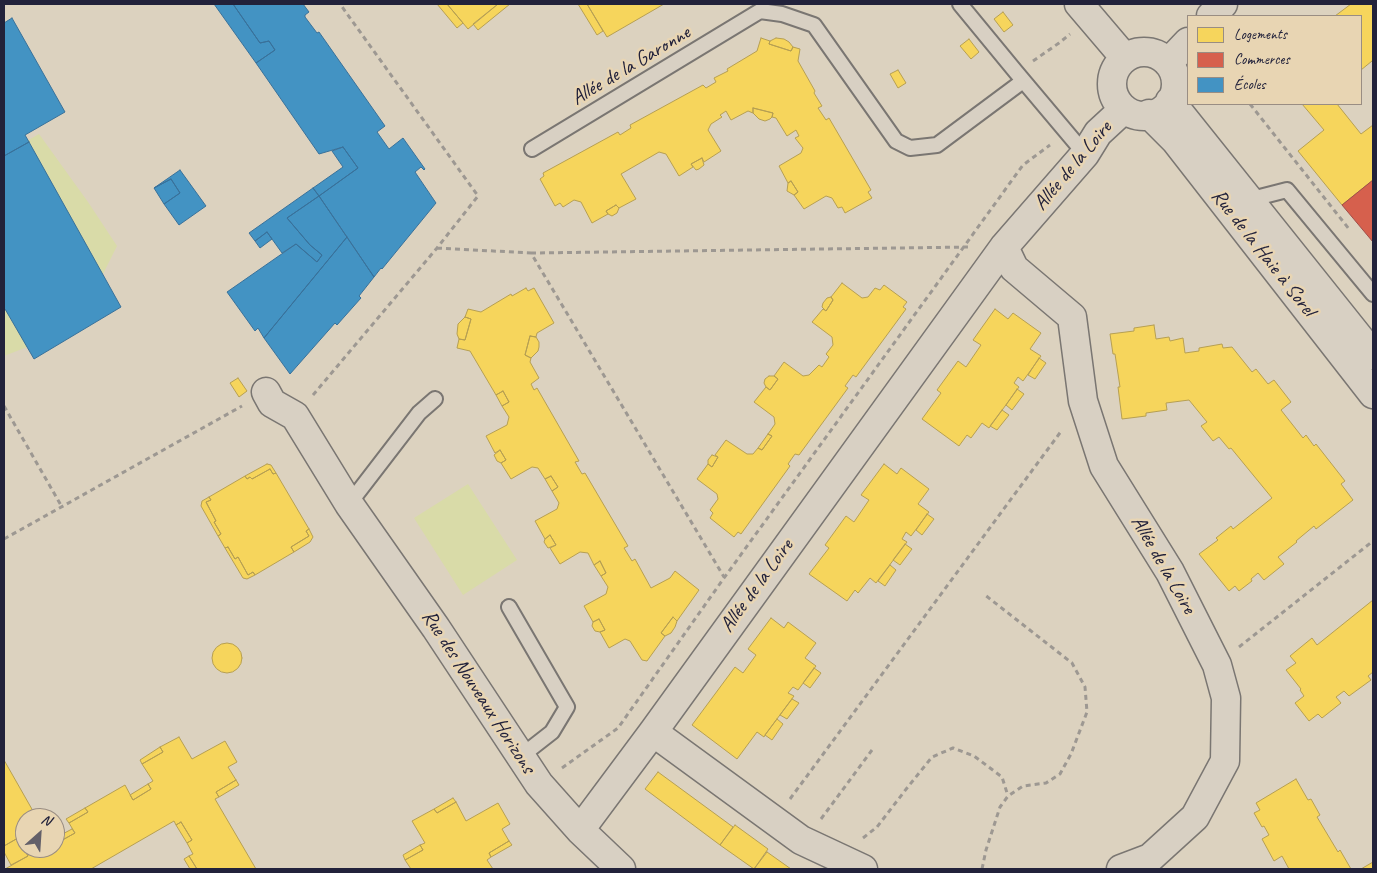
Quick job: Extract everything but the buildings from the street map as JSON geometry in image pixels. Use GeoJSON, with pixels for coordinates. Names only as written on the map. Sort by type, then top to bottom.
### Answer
{"type":"FeatureCollection","features":[{"type":"Feature","properties":{"kind":"street"},"geometry":{"type":"LineString","coordinates":[[1212,15],[1223,4]]}},
{"type":"Feature","properties":{"kind":"street"},"geometry":{"type":"LineString","coordinates":[[1085,10],[1125,58]]}},
{"type":"Feature","properties":{"kind":"street"},"geometry":{"type":"LineString","coordinates":[[1168,63],[1187,43]]}},
{"type":"Feature","properties":{"kind":"street"},"geometry":{"type":"LineString","coordinates":[[1138,52],[1150,52],[1160,56],[1168,63],[1176,80],[1175,91],[1148,108],[1115,98],[1112,87],[1113,76],[1117,66],[1125,58],[1138,52]]}},
{"type":"Feature","properties":{"kind":"street","name":"Allée de la Loire"},"geometry":{"type":"LineString","coordinates":[[580,830],[1004,247],[1085,154],[1098,133],[1148,108]]}},
{"type":"Feature","properties":{"kind":"street","name":"Rue de la Haie à Sorel"},"geometry":{"type":"LineString","coordinates":[[1148,108],[1248,200],[1373,355]]}},
{"type":"Feature","properties":{"kind":"street","name":"Rue de la Haie à Sorel"},"geometry":{"type":"LineString","coordinates":[[1148,108],[1373,394]]}},
{"type":"Feature","properties":{"kind":"street","name":"Allée de la Loire"},"geometry":{"type":"LineString","coordinates":[[1004,247],[1014,268],[1072,317],[1083,401],[1104,466],[1170,572],[1217,664],[1226,698],[1225,761],[1195,817],[1150,858],[1121,869]]}},
{"type":"Feature","properties":{"kind":"street","name":"Rue des Nouveaux Horizons"},"geometry":{"type":"LineString","coordinates":[[266,392],[272,403],[294,416],[349,504],[436,628],[539,784],[580,830],[621,869]]}},
{"type":"Feature","properties":{"kind":"street"},"geometry":{"type":"LineString","coordinates":[[653,732],[800,840],[863,869]]}},
{"type":"Feature","properties":{"kind":"lane"},"geometry":{"type":"LineString","coordinates":[[960,4],[1085,154]]}},
{"type":"Feature","properties":{"kind":"lane","name":"Allée de la Garonne"},"geometry":{"type":"LineString","coordinates":[[532,149],[760,11],[782,14],[814,25],[896,141],[910,148],[937,145],[1019,77]]}},
{"type":"Feature","properties":{"kind":"lane"},"geometry":{"type":"LineString","coordinates":[[1248,200],[1287,190],[1373,294]]}},
{"type":"Feature","properties":{"kind":"lane"},"geometry":{"type":"LineString","coordinates":[[349,504],[419,412],[435,399]]}},
{"type":"Feature","properties":{"kind":"lane"},"geometry":{"type":"LineString","coordinates":[[509,607],[567,707],[552,732],[520,757]]}},
{"type":"Feature","properties":{"kind":"path"},"geometry":{"type":"LineString","coordinates":[[294,416],[437,248],[478,196],[340,4]]}},
{"type":"Feature","properties":{"kind":"path"},"geometry":{"type":"LineString","coordinates":[[1019,77],[1059,43],[1085,10]]}},
{"type":"Feature","properties":{"kind":"path"},"geometry":{"type":"LineString","coordinates":[[1251,105],[1355,236]]}},
{"type":"Feature","properties":{"kind":"path"},"geometry":{"type":"LineString","coordinates":[[539,784],[618,728],[962,247],[1023,165],[1067,133]]}},
{"type":"Feature","properties":{"kind":"path"},"geometry":{"type":"LineString","coordinates":[[437,248],[531,253],[1004,247]]}},
{"type":"Feature","properties":{"kind":"path"},"geometry":{"type":"LineString","coordinates":[[531,253],[742,607]]}},
{"type":"Feature","properties":{"kind":"path"},"geometry":{"type":"LineString","coordinates":[[4,539],[266,392]]}},
{"type":"Feature","properties":{"kind":"path"},"geometry":{"type":"LineString","coordinates":[[774,821],[1083,401]]}},
{"type":"Feature","properties":{"kind":"path"},"geometry":{"type":"LineString","coordinates":[[4,406],[62,507]]}},
{"type":"Feature","properties":{"kind":"path"},"geometry":{"type":"LineString","coordinates":[[1217,664],[1373,541]]}},
{"type":"Feature","properties":{"kind":"path"},"geometry":{"type":"LineString","coordinates":[[982,869],[1000,807],[1008,796],[1023,786],[1046,783],[1060,774],[1071,754],[1087,712],[1084,687],[1072,664],[985,596]]}},
{"type":"Feature","properties":{"kind":"path"},"geometry":{"type":"LineString","coordinates":[[862,839],[877,827],[932,757],[953,748],[974,756],[1002,777],[1008,796]]}},
{"type":"Feature","properties":{"kind":"path"},"geometry":{"type":"LineString","coordinates":[[818,822],[872,750]]}},
{"type":"Feature","properties":{"kind":"green space"},"geometry":{"type":"Polygon","coordinates":[[[39,134],[117,246],[76,328],[4,356],[4,154],[39,134]]]}},
{"type":"Feature","properties":{"kind":"green space"},"geometry":{"type":"Polygon","coordinates":[[[468,484],[517,560],[463,595],[414,518],[468,484]]]}}]}
